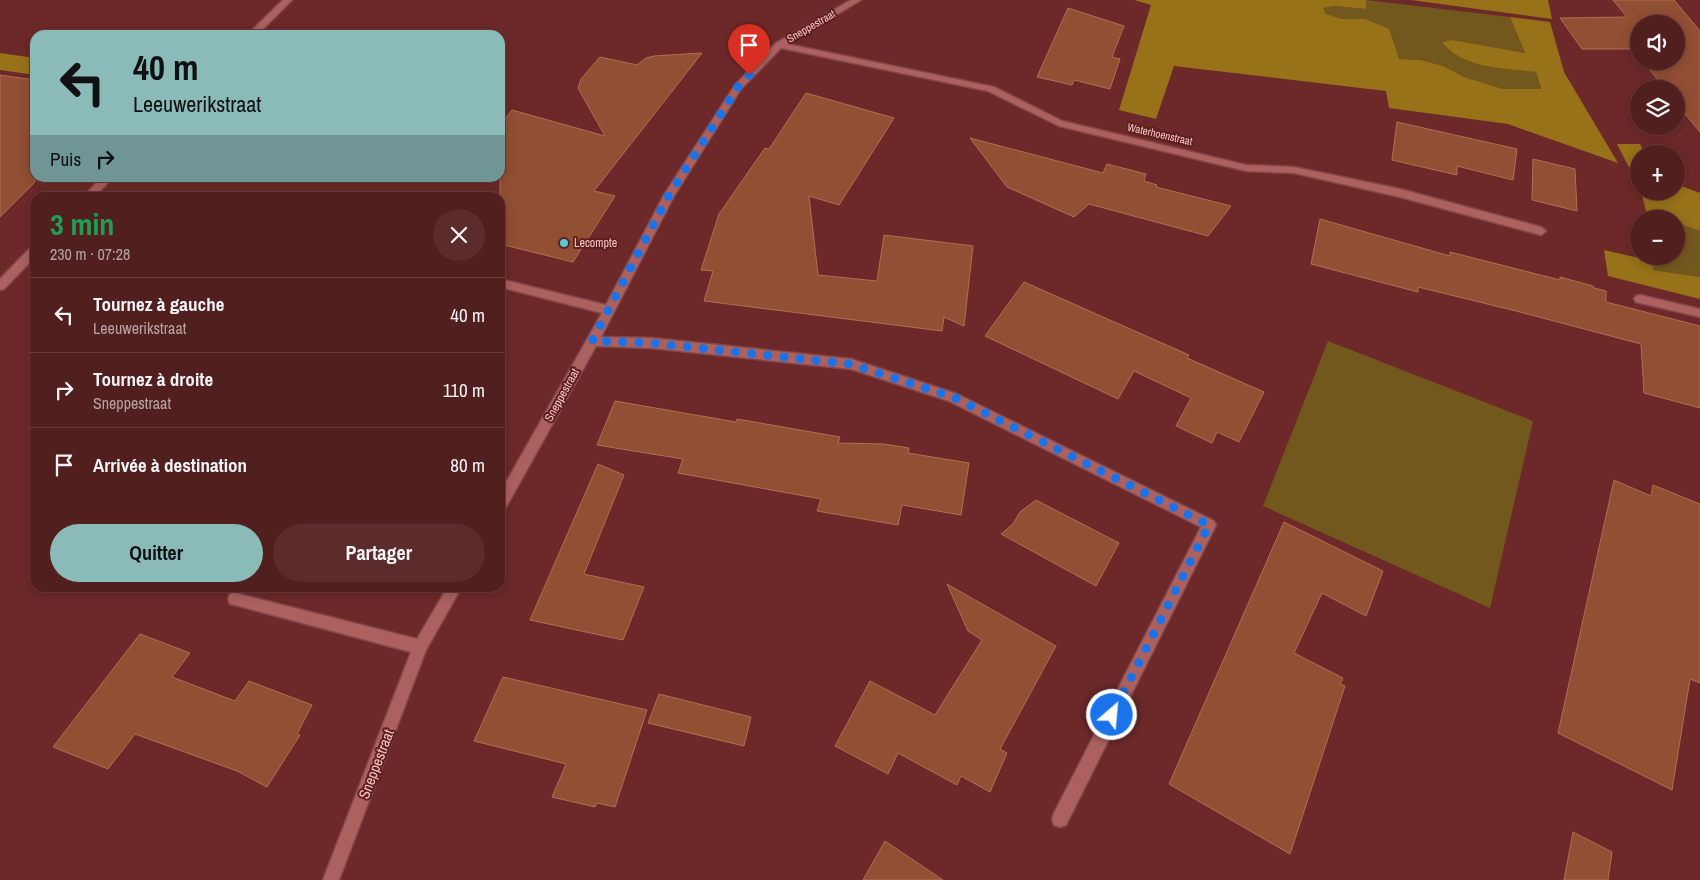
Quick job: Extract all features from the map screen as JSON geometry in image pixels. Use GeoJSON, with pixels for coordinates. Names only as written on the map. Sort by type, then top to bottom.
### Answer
{"type":"FeatureCollection","features":[{"type":"Feature","properties":{"kind":"street"},"geometry":{"type":"LineString","coordinates":[[257,30],[288,0]]}},
{"type":"Feature","properties":{"kind":"street","name":"Sneppestraat"},"geometry":{"type":"LineString","coordinates":[[505,496],[609,310],[669,195],[738,87],[779,45],[857,0]]}},
{"type":"Feature","properties":{"kind":"street","name":"Waterhoenstraat"},"geometry":{"type":"LineString","coordinates":[[779,45],[991,89],[1014,98],[1059,123],[1246,168],[1294,170],[1400,193],[1541,231]]}},
{"type":"Feature","properties":{"kind":"street"},"geometry":{"type":"LineString","coordinates":[[93,192],[103,182]]}},
{"type":"Feature","properties":{"kind":"street"},"geometry":{"type":"LineString","coordinates":[[0,286],[30,255]]}},
{"type":"Feature","properties":{"kind":"street"},"geometry":{"type":"LineString","coordinates":[[505,284],[609,310]]}},
{"type":"Feature","properties":{"kind":"street"},"geometry":{"type":"LineString","coordinates":[[1640,299],[1700,313]]}},
{"type":"Feature","properties":{"kind":"street"},"geometry":{"type":"LineString","coordinates":[[592,341],[651,343],[850,364],[953,397],[1209,525],[1060,818]]}},
{"type":"Feature","properties":{"kind":"street","name":"Sneppestraat"},"geometry":{"type":"LineString","coordinates":[[332,880],[420,647],[452,592]]}},
{"type":"Feature","properties":{"kind":"street"},"geometry":{"type":"LineString","coordinates":[[235,599],[420,647]]}},
{"type":"Feature","properties":{"kind":"shaded area"},"geometry":{"type":"Polygon","coordinates":[[[1134,0],[1366,0],[1366,9],[1334,6],[1323,8],[1326,14],[1342,19],[1365,19],[1389,29],[1399,59],[1421,60],[1443,66],[1464,77],[1503,89],[1541,89],[1536,72],[1485,66],[1461,58],[1442,42],[1453,40],[1525,53],[1510,17],[1550,22],[1564,72],[1618,163],[1508,124],[1389,108],[1386,91],[1174,66],[1156,119],[1119,110],[1151,5],[1134,0]]]}},
{"type":"Feature","properties":{"kind":"shaded area"},"geometry":{"type":"Polygon","coordinates":[[[1366,0],[1510,17],[1525,53],[1453,40],[1442,42],[1498,67],[1536,72],[1541,90],[1503,89],[1464,77],[1443,66],[1421,60],[1399,59],[1365,19],[1342,19],[1326,14],[1322,8],[1334,6],[1365,9],[1366,0]]]}},
{"type":"Feature","properties":{"kind":"shaded area"},"geometry":{"type":"Polygon","coordinates":[[[1411,0],[1548,0],[1552,19],[1411,0]]]}},
{"type":"Feature","properties":{"kind":"shaded area"},"geometry":{"type":"Polygon","coordinates":[[[0,53],[30,57],[30,74],[0,70],[0,53]]]}},
{"type":"Feature","properties":{"kind":"shaded area"},"geometry":{"type":"Polygon","coordinates":[[[1617,144],[1640,144],[1630,145],[1630,169],[1617,144]]]}},
{"type":"Feature","properties":{"kind":"shaded area"},"geometry":{"type":"Polygon","coordinates":[[[1685,187],[1700,193],[1700,231],[1685,225],[1685,210],[1646,210],[1643,200],[1685,200],[1685,187]]]}},
{"type":"Feature","properties":{"kind":"shaded area"},"geometry":{"type":"Polygon","coordinates":[[[1685,225],[1700,231],[1700,277],[1653,270],[1652,265],[1685,265],[1685,225]]]}},
{"type":"Feature","properties":{"kind":"shaded area"},"geometry":{"type":"Polygon","coordinates":[[[1604,250],[1630,256],[1630,265],[1652,265],[1653,270],[1700,277],[1700,299],[1608,276],[1604,250]]]}},
{"type":"Feature","properties":{"kind":"shaded area"},"geometry":{"type":"Polygon","coordinates":[[[1328,341],[1533,421],[1490,608],[1263,506],[1328,341]]]}},
{"type":"Feature","properties":{"kind":"building"},"geometry":{"type":"Polygon","coordinates":[[[1613,0],[1674,0],[1700,31],[1700,132],[1685,114],[1685,80],[1658,80],[1650,70],[1685,70],[1685,15],[1630,15],[1630,49],[1582,49],[1560,18],[1627,17],[1613,0]]]}},
{"type":"Feature","properties":{"kind":"building"},"geometry":{"type":"Polygon","coordinates":[[[1068,8],[1124,26],[1112,57],[1120,59],[1110,89],[1074,80],[1072,85],[1037,77],[1068,8]]]}},
{"type":"Feature","properties":{"kind":"building"},"geometry":{"type":"Polygon","coordinates":[[[702,53],[594,191],[615,196],[573,262],[505,245],[505,192],[500,192],[500,182],[505,182],[505,119],[512,110],[605,136],[578,88],[581,79],[600,57],[637,65],[646,58],[702,53]]]}},
{"type":"Feature","properties":{"kind":"building"},"geometry":{"type":"Polygon","coordinates":[[[0,75],[30,79],[30,182],[35,182],[0,217],[0,75]]]}},
{"type":"Feature","properties":{"kind":"building"},"geometry":{"type":"Polygon","coordinates":[[[806,93],[894,118],[839,205],[809,196],[818,275],[877,281],[884,235],[973,246],[964,326],[944,317],[942,331],[704,301],[713,271],[701,270],[719,214],[765,148],[769,149],[806,93]]]}},
{"type":"Feature","properties":{"kind":"building"},"geometry":{"type":"Polygon","coordinates":[[[1397,122],[1517,149],[1513,180],[1457,166],[1457,175],[1392,160],[1397,122]]]}},
{"type":"Feature","properties":{"kind":"building"},"geometry":{"type":"Polygon","coordinates":[[[970,138],[1103,173],[1107,164],[1146,174],[1144,181],[1157,185],[1156,187],[1231,206],[1208,236],[1089,204],[1074,217],[1007,187],[970,138]]]}},
{"type":"Feature","properties":{"kind":"building"},"geometry":{"type":"Polygon","coordinates":[[[1533,159],[1575,169],[1577,211],[1532,200],[1533,159]]]}},
{"type":"Feature","properties":{"kind":"building"},"geometry":{"type":"Polygon","coordinates":[[[1320,219],[1450,256],[1450,252],[1560,280],[1560,277],[1593,286],[1594,288],[1606,291],[1606,302],[1700,326],[1700,408],[1644,393],[1641,344],[1418,287],[1418,292],[1311,264],[1320,219]]]}},
{"type":"Feature","properties":{"kind":"building"},"geometry":{"type":"Polygon","coordinates":[[[1024,282],[1189,355],[1187,358],[1264,392],[1239,442],[1217,432],[1212,443],[1176,426],[1191,398],[1134,371],[1118,399],[985,336],[1024,282]]]}},
{"type":"Feature","properties":{"kind":"building"},"geometry":{"type":"Polygon","coordinates":[[[615,401],[736,422],[737,419],[840,437],[838,443],[884,444],[909,448],[908,453],[969,463],[961,515],[902,505],[898,525],[817,511],[821,499],[678,473],[683,459],[597,445],[615,401]]]}},
{"type":"Feature","properties":{"kind":"building"},"geometry":{"type":"Polygon","coordinates":[[[598,464],[624,475],[584,574],[644,587],[623,640],[530,620],[598,464]]]}},
{"type":"Feature","properties":{"kind":"building"},"geometry":{"type":"Polygon","coordinates":[[[1614,480],[1651,496],[1653,485],[1700,504],[1700,683],[1690,679],[1672,790],[1558,733],[1614,480]]]}},
{"type":"Feature","properties":{"kind":"building"},"geometry":{"type":"Polygon","coordinates":[[[1036,500],[1119,543],[1096,586],[1001,534],[1013,524],[1020,512],[1036,500]]]}},
{"type":"Feature","properties":{"kind":"building"},"geometry":{"type":"Polygon","coordinates":[[[1284,522],[1383,571],[1366,616],[1322,593],[1294,653],[1343,678],[1340,684],[1345,686],[1290,854],[1169,784],[1284,522]]]}},
{"type":"Feature","properties":{"kind":"building"},"geometry":{"type":"Polygon","coordinates":[[[947,584],[1056,646],[1000,749],[1007,753],[990,792],[961,776],[957,785],[898,753],[888,774],[835,746],[870,681],[935,715],[982,640],[968,631],[947,584]]]}},
{"type":"Feature","properties":{"kind":"building"},"geometry":{"type":"Polygon","coordinates":[[[140,634],[190,653],[172,677],[235,701],[249,681],[312,705],[297,734],[300,735],[267,787],[237,771],[135,734],[108,769],[53,747],[140,634]]]}},
{"type":"Feature","properties":{"kind":"building"},"geometry":{"type":"Polygon","coordinates":[[[503,677],[647,710],[615,807],[597,803],[595,807],[552,797],[566,764],[474,741],[503,677]]]}},
{"type":"Feature","properties":{"kind":"building"},"geometry":{"type":"Polygon","coordinates":[[[659,694],[751,717],[744,746],[648,723],[659,694]]]}},
{"type":"Feature","properties":{"kind":"building"},"geometry":{"type":"Polygon","coordinates":[[[1573,832],[1612,852],[1608,880],[1564,880],[1573,832]]]}},
{"type":"Feature","properties":{"kind":"building"},"geometry":{"type":"Polygon","coordinates":[[[885,841],[943,880],[863,880],[885,841]]]}},
{"type":"Feature","properties":{"kind":"place","name":"Lecompte"},"geometry":{"type":"Point","coordinates":[564,243]}},
{"type":"Feature","properties":{"kind":"route"},"geometry":{"type":"LineString","coordinates":[[749,75],[738,87],[669,195],[592,341],[651,343],[850,364],[953,397],[1209,525],[1112,715]]}}]}
